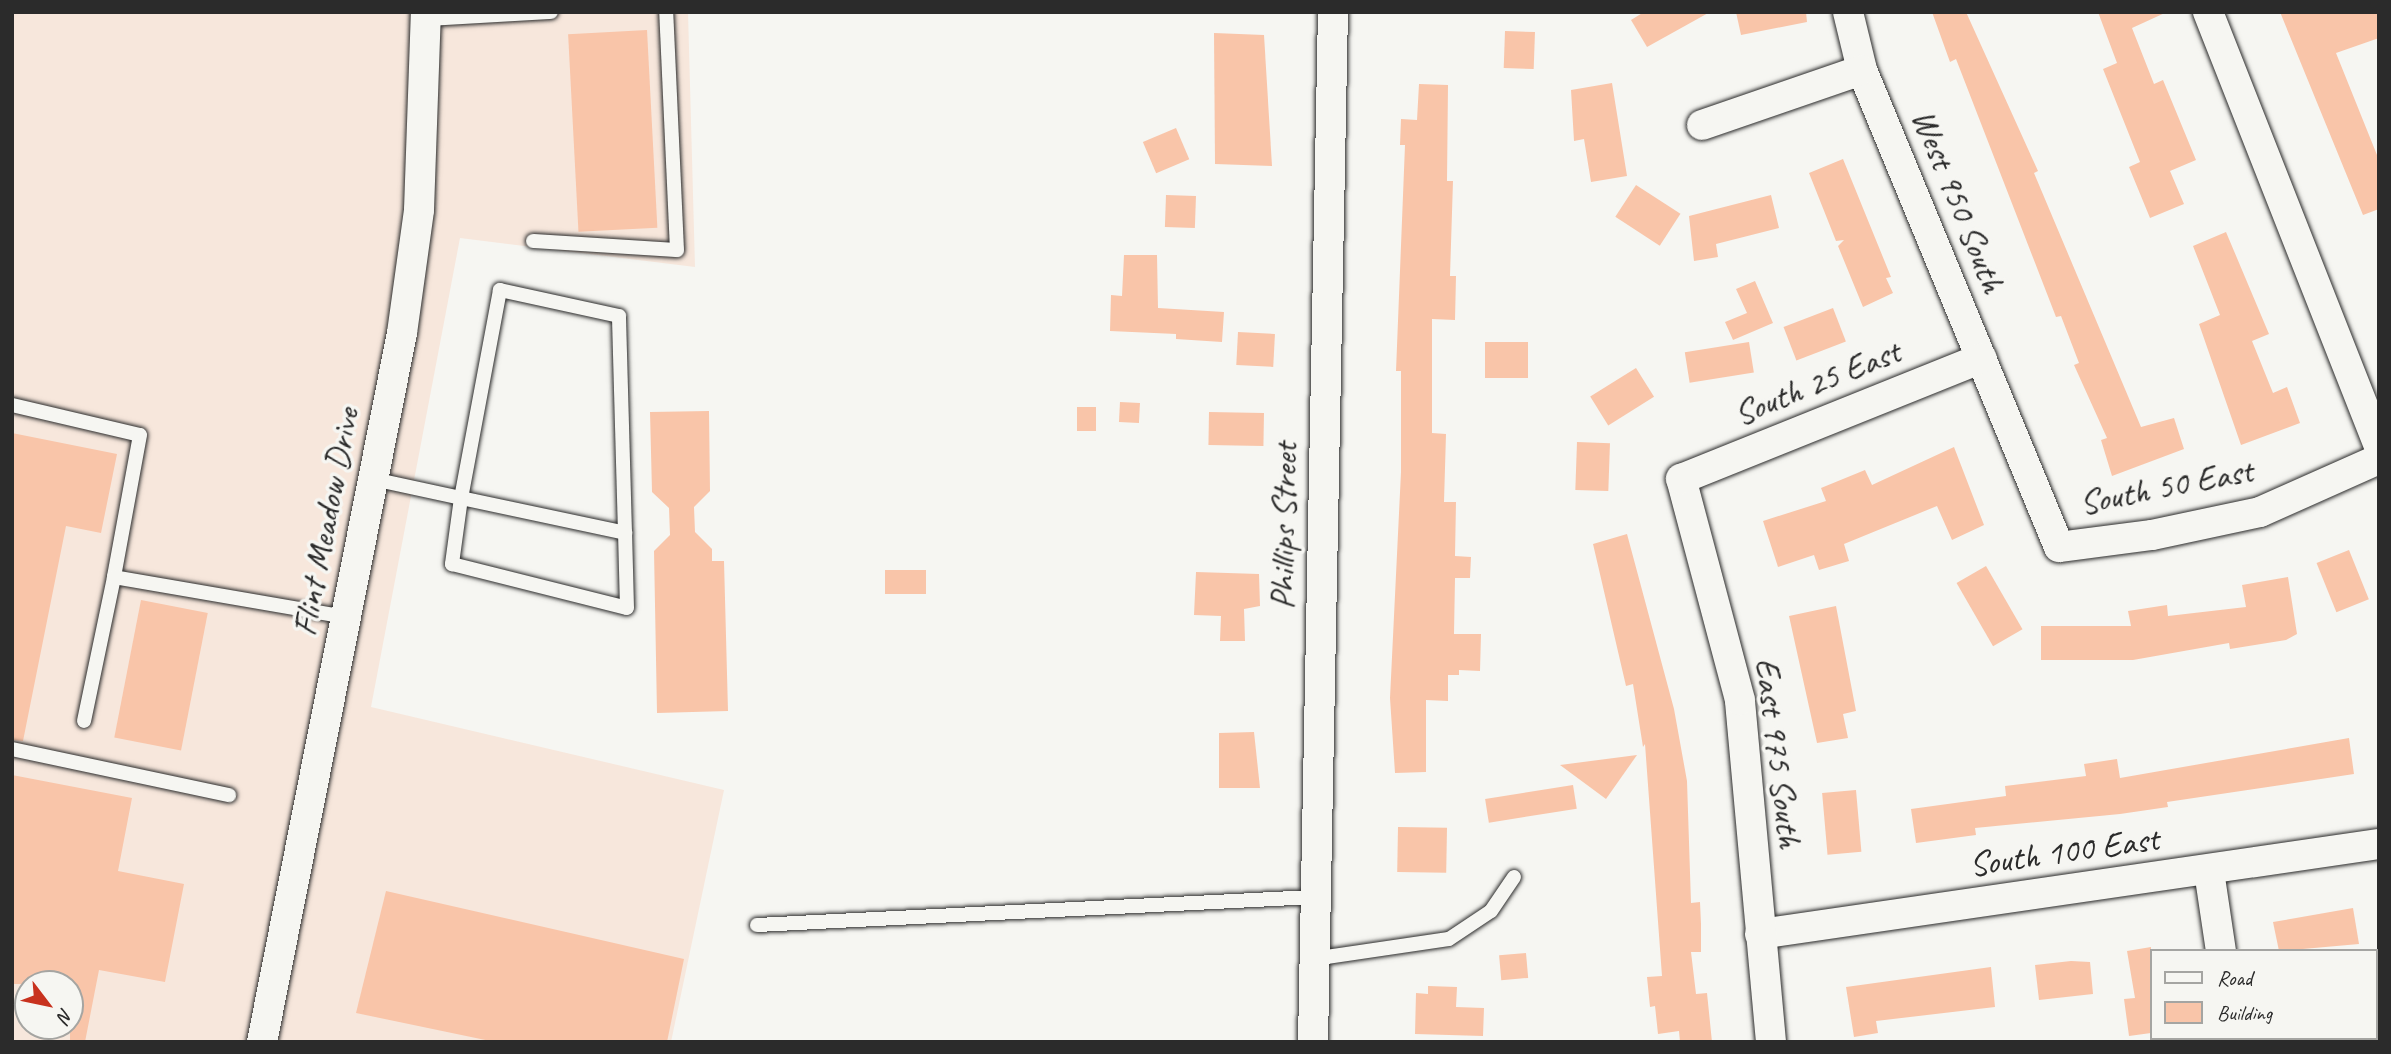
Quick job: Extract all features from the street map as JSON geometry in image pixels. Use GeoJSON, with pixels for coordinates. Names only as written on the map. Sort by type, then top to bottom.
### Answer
{"type":"FeatureCollection","features":[{"type":"Feature","properties":{"kind":"street","name":"Phillips Street"},"geometry":{"type":"LineString","coordinates":[[1312,1042],[1333,12]]}},
{"type":"Feature","properties":{"kind":"street","name":"West 950 South"},"geometry":{"type":"LineString","coordinates":[[1848,12],[1862,69],[2006,416]]}},
{"type":"Feature","properties":{"kind":"street"},"geometry":{"type":"LineString","coordinates":[[2208,12],[2379,447]]}},
{"type":"Feature","properties":{"kind":"street","name":"Flint Meadow Drive"},"geometry":{"type":"LineString","coordinates":[[262,1042],[402,332],[419,210],[426,16]]}},
{"type":"Feature","properties":{"kind":"street"},"geometry":{"type":"LineString","coordinates":[[1702,125],[1862,69]]}},
{"type":"Feature","properties":{"kind":"street","name":"South 25 East"},"geometry":{"type":"LineString","coordinates":[[1681,479],[1982,358]]}},
{"type":"Feature","properties":{"kind":"street","name":"South 50 East"},"geometry":{"type":"LineString","coordinates":[[2006,416],[2059,547],[2152,535],[2260,512],[2379,459]]}},
{"type":"Feature","properties":{"kind":"street","name":"East 975 South"},"geometry":{"type":"LineString","coordinates":[[1681,479],[1740,700],[1771,1042]]}},
{"type":"Feature","properties":{"kind":"street","name":"South 100 East"},"geometry":{"type":"LineString","coordinates":[[1760,934],[2208,871],[2379,844]]}},
{"type":"Feature","properties":{"kind":"street"},"geometry":{"type":"LineString","coordinates":[[2208,871],[2221,949]]}},
{"type":"Feature","properties":{"kind":"lane"},"geometry":{"type":"LineString","coordinates":[[426,16],[551,12]]}},
{"type":"Feature","properties":{"kind":"lane"},"geometry":{"type":"LineString","coordinates":[[533,241],[677,250],[666,12]]}},
{"type":"Feature","properties":{"kind":"lane"},"geometry":{"type":"LineString","coordinates":[[500,290],[619,316],[625,533],[627,608],[452,564],[461,498],[500,290]]}},
{"type":"Feature","properties":{"kind":"lane"},"geometry":{"type":"LineString","coordinates":[[12,405],[140,435],[84,721]]}},
{"type":"Feature","properties":{"kind":"lane"},"geometry":{"type":"LineString","coordinates":[[373,479],[625,533]]}},
{"type":"Feature","properties":{"kind":"lane"},"geometry":{"type":"LineString","coordinates":[[114,578],[346,617]]}},
{"type":"Feature","properties":{"kind":"lane"},"geometry":{"type":"LineString","coordinates":[[12,749],[229,795]]}},
{"type":"Feature","properties":{"kind":"lane"},"geometry":{"type":"LineString","coordinates":[[1313,959],[1449,939],[1491,911],[1514,877]]}},
{"type":"Feature","properties":{"kind":"lane"},"geometry":{"type":"LineString","coordinates":[[757,925],[1314,897]]}},
{"type":"Feature","properties":{"kind":"shaded area"},"geometry":{"type":"Polygon","coordinates":[[[12,12],[688,12],[695,267],[460,238],[371,707],[724,790],[671,1042],[12,1042],[12,12]]]}},
{"type":"Feature","properties":{"kind":"building"},"geometry":{"type":"Polygon","coordinates":[[[1644,12],[1710,12],[1647,47],[1631,20],[1644,12]]]}},
{"type":"Feature","properties":{"kind":"building"},"geometry":{"type":"Polygon","coordinates":[[[1736,12],[1806,12],[1807,22],[1741,35],[1736,12]]]}},
{"type":"Feature","properties":{"kind":"building"},"geometry":{"type":"Polygon","coordinates":[[[1932,12],[1966,12],[2038,171],[2034,173],[2141,427],[2174,418],[2184,449],[2112,476],[2101,440],[2107,438],[2074,365],[2079,363],[2061,316],[2056,317],[1956,59],[1950,62],[1932,12]]]}},
{"type":"Feature","properties":{"kind":"building"},"geometry":{"type":"Polygon","coordinates":[[[2098,12],[2167,12],[2132,28],[2154,84],[2163,80],[2196,160],[2170,171],[2184,204],[2150,218],[2129,167],[2140,162],[2103,69],[2117,63],[2098,12]]]}},
{"type":"Feature","properties":{"kind":"building"},"geometry":{"type":"Polygon","coordinates":[[[2280,12],[2379,12],[2379,38],[2336,53],[2379,160],[2379,209],[2363,215],[2280,12]]]}},
{"type":"Feature","properties":{"kind":"building"},"geometry":{"type":"Polygon","coordinates":[[[647,30],[657,228],[578,232],[568,34],[647,30]]]}},
{"type":"Feature","properties":{"kind":"building"},"geometry":{"type":"Polygon","coordinates":[[[1505,31],[1535,32],[1534,69],[1504,68],[1505,31]]]}},
{"type":"Feature","properties":{"kind":"building"},"geometry":{"type":"Polygon","coordinates":[[[1214,33],[1264,35],[1272,166],[1215,164],[1214,33]]]}},
{"type":"Feature","properties":{"kind":"building"},"geometry":{"type":"Polygon","coordinates":[[[1612,83],[1627,176],[1591,182],[1584,139],[1574,141],[1571,90],[1612,83]]]}},
{"type":"Feature","properties":{"kind":"building"},"geometry":{"type":"Polygon","coordinates":[[[1419,84],[1448,85],[1447,181],[1453,181],[1450,276],[1456,276],[1455,320],[1432,319],[1432,433],[1446,434],[1444,502],[1456,502],[1455,556],[1471,557],[1470,578],[1455,578],[1454,634],[1481,634],[1480,671],[1459,670],[1459,675],[1448,675],[1448,701],[1426,700],[1426,772],[1395,773],[1390,698],[1401,472],[1401,371],[1396,371],[1405,145],[1400,145],[1401,119],[1417,120],[1419,84]]]}},
{"type":"Feature","properties":{"kind":"building"},"geometry":{"type":"Polygon","coordinates":[[[1176,128],[1189,159],[1156,173],[1143,142],[1176,128]]]}},
{"type":"Feature","properties":{"kind":"building"},"geometry":{"type":"Polygon","coordinates":[[[1843,159],[1891,277],[1886,278],[1893,293],[1863,307],[1838,246],[1844,240],[1836,241],[1809,173],[1843,159]]]}},
{"type":"Feature","properties":{"kind":"building"},"geometry":{"type":"Polygon","coordinates":[[[1636,185],[1680,214],[1660,246],[1615,217],[1636,185]]]}},
{"type":"Feature","properties":{"kind":"building"},"geometry":{"type":"Polygon","coordinates":[[[1166,195],[1196,196],[1195,228],[1165,227],[1166,195]]]}},
{"type":"Feature","properties":{"kind":"building"},"geometry":{"type":"Polygon","coordinates":[[[1771,195],[1779,228],[1716,244],[1718,257],[1694,261],[1689,216],[1771,195]]]}},
{"type":"Feature","properties":{"kind":"building"},"geometry":{"type":"Polygon","coordinates":[[[2226,232],[2269,334],[2252,341],[2273,393],[2287,387],[2300,423],[2241,445],[2199,324],[2220,315],[2193,246],[2226,232]]]}},
{"type":"Feature","properties":{"kind":"building"},"geometry":{"type":"Polygon","coordinates":[[[1124,255],[1157,255],[1158,308],[1224,312],[1222,342],[1176,339],[1176,334],[1110,331],[1111,295],[1122,296],[1124,255]]]}},
{"type":"Feature","properties":{"kind":"building"},"geometry":{"type":"Polygon","coordinates":[[[1755,281],[1773,323],[1733,340],[1725,322],[1747,313],[1736,289],[1755,281]]]}},
{"type":"Feature","properties":{"kind":"building"},"geometry":{"type":"Polygon","coordinates":[[[1833,308],[1846,342],[1796,361],[1784,327],[1833,308]]]}},
{"type":"Feature","properties":{"kind":"building"},"geometry":{"type":"Polygon","coordinates":[[[1238,332],[1275,334],[1273,367],[1236,365],[1238,332]]]}},
{"type":"Feature","properties":{"kind":"building"},"geometry":{"type":"Polygon","coordinates":[[[1485,342],[1528,342],[1528,378],[1485,378],[1485,342]]]}},
{"type":"Feature","properties":{"kind":"building"},"geometry":{"type":"Polygon","coordinates":[[[1749,342],[1754,373],[1690,383],[1685,352],[1749,342]]]}},
{"type":"Feature","properties":{"kind":"building"},"geometry":{"type":"Polygon","coordinates":[[[1636,368],[1654,397],[1608,425],[1590,397],[1636,368]]]}},
{"type":"Feature","properties":{"kind":"building"},"geometry":{"type":"Polygon","coordinates":[[[1120,402],[1140,403],[1139,423],[1119,422],[1120,402]]]}},
{"type":"Feature","properties":{"kind":"building"},"geometry":{"type":"Polygon","coordinates":[[[1077,407],[1096,407],[1096,431],[1077,431],[1077,407]]]}},
{"type":"Feature","properties":{"kind":"building"},"geometry":{"type":"Polygon","coordinates":[[[709,411],[710,491],[694,507],[695,532],[712,549],[712,561],[724,561],[728,711],[657,713],[654,551],[670,535],[669,508],[652,492],[650,412],[709,411]]]}},
{"type":"Feature","properties":{"kind":"building"},"geometry":{"type":"Polygon","coordinates":[[[1209,412],[1264,413],[1263,446],[1208,445],[1209,412]]]}},
{"type":"Feature","properties":{"kind":"building"},"geometry":{"type":"Polygon","coordinates":[[[12,433],[117,454],[101,533],[66,526],[23,741],[12,740],[12,433]]]}},
{"type":"Feature","properties":{"kind":"building"},"geometry":{"type":"Polygon","coordinates":[[[1577,442],[1610,443],[1608,491],[1575,490],[1577,442]]]}},
{"type":"Feature","properties":{"kind":"building"},"geometry":{"type":"Polygon","coordinates":[[[1954,447],[1984,525],[1952,540],[1937,506],[1844,544],[1849,561],[1819,570],[1814,555],[1778,567],[1763,521],[1826,501],[1821,488],[1865,470],[1872,485],[1954,447]]]}},
{"type":"Feature","properties":{"kind":"building"},"geometry":{"type":"Polygon","coordinates":[[[1627,534],[1674,709],[1687,781],[1691,903],[1700,902],[1701,924],[1701,952],[1691,952],[1696,994],[1707,993],[1712,1042],[1680,1042],[1679,1031],[1658,1034],[1655,1006],[1650,1007],[1647,977],[1662,976],[1645,744],[1643,747],[1633,684],[1626,686],[1593,544],[1627,534]]]}},
{"type":"Feature","properties":{"kind":"building"},"geometry":{"type":"Polygon","coordinates":[[[2349,550],[2369,599],[2336,612],[2317,563],[2349,550]]]}},
{"type":"Feature","properties":{"kind":"building"},"geometry":{"type":"Polygon","coordinates":[[[1986,566],[2022,629],[1993,646],[1957,583],[1986,566]]]}},
{"type":"Feature","properties":{"kind":"building"},"geometry":{"type":"Polygon","coordinates":[[[885,570],[926,570],[926,594],[885,594],[885,570]]]}},
{"type":"Feature","properties":{"kind":"building"},"geometry":{"type":"Polygon","coordinates":[[[1196,572],[1259,574],[1260,606],[1244,609],[1245,641],[1220,641],[1221,616],[1194,615],[1196,572]]]}},
{"type":"Feature","properties":{"kind":"building"},"geometry":{"type":"Polygon","coordinates":[[[2288,577],[2297,634],[2286,640],[2230,649],[2229,643],[2133,660],[2041,660],[2041,626],[2131,626],[2128,611],[2167,605],[2168,616],[2246,607],[2242,585],[2288,577]]]}},
{"type":"Feature","properties":{"kind":"building"},"geometry":{"type":"Polygon","coordinates":[[[141,600],[208,613],[181,750],[114,737],[141,600]]]}},
{"type":"Feature","properties":{"kind":"building"},"geometry":{"type":"Polygon","coordinates":[[[1836,606],[1856,711],[1843,714],[1848,738],[1817,743],[1789,616],[1836,606]]]}},
{"type":"Feature","properties":{"kind":"building"},"geometry":{"type":"Polygon","coordinates":[[[1254,732],[1260,788],[1219,788],[1219,733],[1254,732]]]}},
{"type":"Feature","properties":{"kind":"building"},"geometry":{"type":"Polygon","coordinates":[[[2349,738],[2354,774],[2167,802],[2168,807],[2120,814],[1975,828],[1976,835],[1916,843],[1911,809],[2006,796],[2005,786],[2086,776],[2084,764],[2117,759],[2120,778],[2349,738]]]}},
{"type":"Feature","properties":{"kind":"building"},"geometry":{"type":"Polygon","coordinates":[[[1637,755],[1606,799],[1560,765],[1637,755]]]}},
{"type":"Feature","properties":{"kind":"building"},"geometry":{"type":"Polygon","coordinates":[[[12,775],[132,798],[118,871],[184,884],[165,982],[99,970],[85,1042],[70,1042],[84,1040],[84,970],[14,970],[12,984],[12,775]]]}},
{"type":"Feature","properties":{"kind":"building"},"geometry":{"type":"Polygon","coordinates":[[[1573,785],[1577,809],[1489,823],[1485,799],[1573,785]]]}},
{"type":"Feature","properties":{"kind":"building"},"geometry":{"type":"Polygon","coordinates":[[[1856,790],[1861,852],[1828,855],[1822,793],[1856,790]]]}},
{"type":"Feature","properties":{"kind":"building"},"geometry":{"type":"Polygon","coordinates":[[[1398,827],[1447,828],[1446,873],[1397,872],[1398,827]]]}},
{"type":"Feature","properties":{"kind":"building"},"geometry":{"type":"Polygon","coordinates":[[[386,891],[684,959],[667,1042],[495,1042],[356,1013],[386,891]]]}},
{"type":"Feature","properties":{"kind":"building"},"geometry":{"type":"Polygon","coordinates":[[[2353,908],[2359,944],[2279,949],[2273,922],[2353,908]]]}},
{"type":"Feature","properties":{"kind":"building"},"geometry":{"type":"Polygon","coordinates":[[[2151,947],[2150,1033],[2129,1036],[2124,999],[2135,998],[2127,951],[2151,947]]]}},
{"type":"Feature","properties":{"kind":"building"},"geometry":{"type":"Polygon","coordinates":[[[1526,953],[1528,978],[1501,980],[1499,955],[1526,953]]]}},
{"type":"Feature","properties":{"kind":"building"},"geometry":{"type":"Polygon","coordinates":[[[2090,962],[2093,994],[2039,1000],[2035,965],[2090,962]]]}},
{"type":"Feature","properties":{"kind":"building"},"geometry":{"type":"Polygon","coordinates":[[[1991,967],[1995,1007],[1876,1021],[1878,1033],[1854,1037],[1846,987],[1991,967]]]}},
{"type":"Feature","properties":{"kind":"building"},"geometry":{"type":"Polygon","coordinates":[[[1428,986],[1457,987],[1456,1007],[1484,1008],[1483,1036],[1415,1034],[1416,993],[1428,994],[1428,986]]]}}]}
